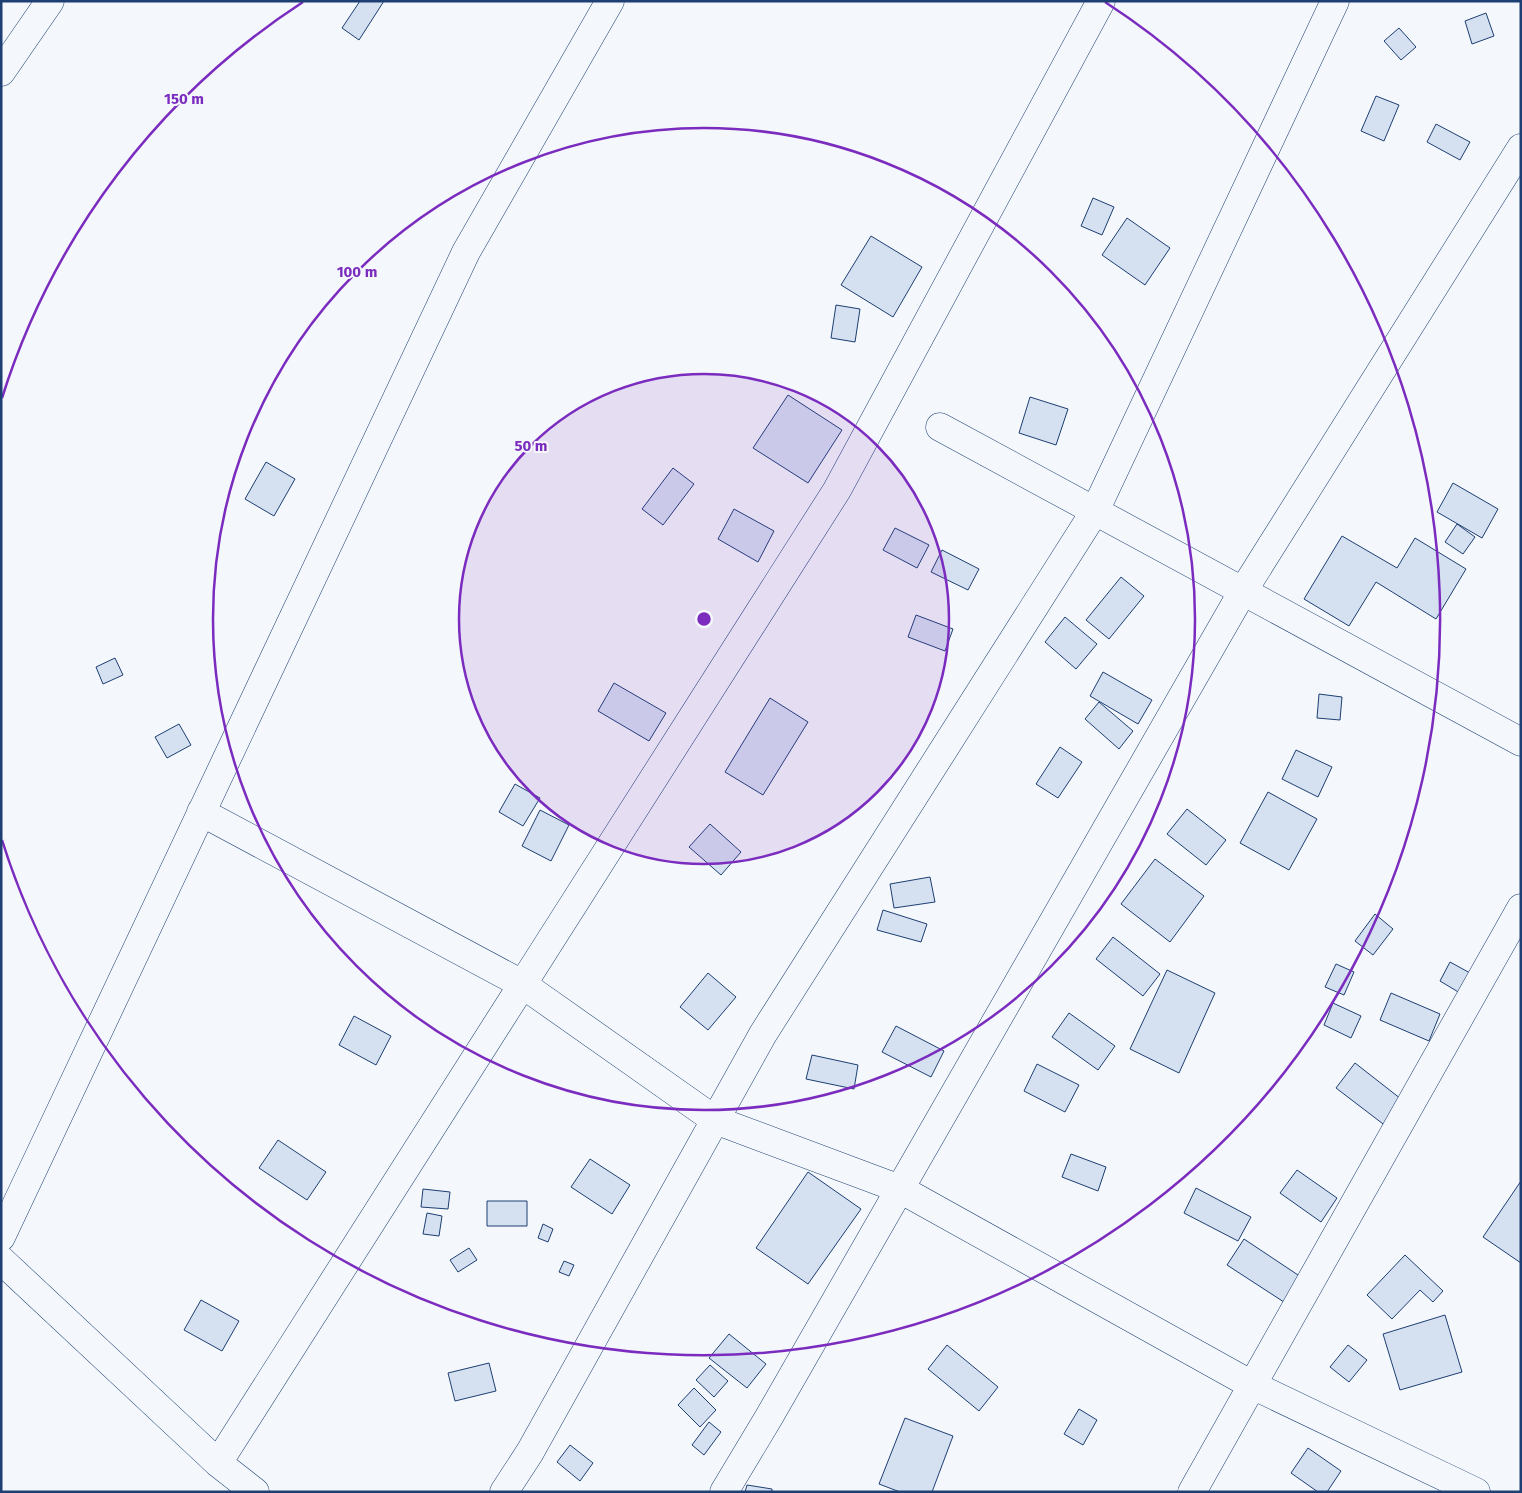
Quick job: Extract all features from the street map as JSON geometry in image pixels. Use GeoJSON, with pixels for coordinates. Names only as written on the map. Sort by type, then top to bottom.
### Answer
{"type":"FeatureCollection","features":[{"type":"Feature","properties":{"kind":"street"},"geometry":{"type":"LineString","coordinates":[[1,72],[50,1]]}},
{"type":"Feature","properties":{"kind":"street"},"geometry":{"type":"LineString","coordinates":[[1,1237],[466,252],[610,1]]}},
{"type":"Feature","properties":{"kind":"street"},"geometry":{"type":"LineString","coordinates":[[218,1463],[836,490],[1101,1]]}},
{"type":"Feature","properties":{"kind":"street"},"geometry":{"type":"LineString","coordinates":[[504,1492],[530,1452],[762,1034],[1095,511],[1335,1]]}},
{"type":"Feature","properties":{"kind":"street"},"geometry":{"type":"LineString","coordinates":[[724,1492],[769,1417],[1243,591],[1521,148]]}},
{"type":"Feature","properties":{"kind":"street"},"geometry":{"type":"LineString","coordinates":[[940,427],[1521,742]]}},
{"type":"Feature","properties":{"kind":"street"},"geometry":{"type":"LineString","coordinates":[[202,812],[522,984],[715,1120],[900,1189],[1252,1385],[1476,1492]]}},
{"type":"Feature","properties":{"kind":"street"},"geometry":{"type":"LineString","coordinates":[[1192,1492],[1521,908]]}},
{"type":"Feature","properties":{"kind":"street"},"geometry":{"type":"LineString","coordinates":[[1,1260],[218,1463],[255,1492]]}},
{"type":"Feature","properties":{"kind":"building"},"geometry":{"type":"Polygon","coordinates":[[[360,1],[384,1],[359,40],[342,28],[360,1]]]}},
{"type":"Feature","properties":{"kind":"building"},"geometry":{"type":"Polygon","coordinates":[[[1486,13],[1494,36],[1472,44],[1465,21],[1486,13]]]}},
{"type":"Feature","properties":{"kind":"building"},"geometry":{"type":"Polygon","coordinates":[[[1399,28],[1416,47],[1401,60],[1384,41],[1399,28]]]}},
{"type":"Feature","properties":{"kind":"building"},"geometry":{"type":"Polygon","coordinates":[[[1376,96],[1399,105],[1384,141],[1361,131],[1376,96]]]}},
{"type":"Feature","properties":{"kind":"building"},"geometry":{"type":"Polygon","coordinates":[[[1436,124],[1470,142],[1460,160],[1427,142],[1436,124]]]}},
{"type":"Feature","properties":{"kind":"building"},"geometry":{"type":"Polygon","coordinates":[[[1093,198],[1114,207],[1102,235],[1081,226],[1093,198]]]}},
{"type":"Feature","properties":{"kind":"building"},"geometry":{"type":"Polygon","coordinates":[[[1127,218],[1170,248],[1145,285],[1102,255],[1127,218]]]}},
{"type":"Feature","properties":{"kind":"building"},"geometry":{"type":"Polygon","coordinates":[[[871,236],[922,267],[893,317],[841,285],[871,236]]]}},
{"type":"Feature","properties":{"kind":"building"},"geometry":{"type":"Polygon","coordinates":[[[836,305],[860,309],[855,342],[831,338],[836,305]]]}},
{"type":"Feature","properties":{"kind":"building"},"geometry":{"type":"Polygon","coordinates":[[[788,395],[842,430],[808,483],[753,448],[788,395]]]}},
{"type":"Feature","properties":{"kind":"building"},"geometry":{"type":"Polygon","coordinates":[[[1030,397],[1068,409],[1056,445],[1019,433],[1030,397]]]}},
{"type":"Feature","properties":{"kind":"building"},"geometry":{"type":"Polygon","coordinates":[[[266,462],[295,479],[274,516],[245,499],[266,462]]]}},
{"type":"Feature","properties":{"kind":"building"},"geometry":{"type":"Polygon","coordinates":[[[673,468],[694,484],[663,525],[642,509],[673,468]]]}},
{"type":"Feature","properties":{"kind":"building"},"geometry":{"type":"Polygon","coordinates":[[[1453,483],[1498,509],[1482,538],[1437,512],[1453,483]]]}},
{"type":"Feature","properties":{"kind":"building"},"geometry":{"type":"Polygon","coordinates":[[[734,509],[774,531],[758,562],[718,539],[734,509]]]}},
{"type":"Feature","properties":{"kind":"building"},"geometry":{"type":"Polygon","coordinates":[[[1457,524],[1475,537],[1463,554],[1445,542],[1457,524]]]}},
{"type":"Feature","properties":{"kind":"building"},"geometry":{"type":"Polygon","coordinates":[[[895,528],[929,545],[917,568],[883,550],[895,528]]]}},
{"type":"Feature","properties":{"kind":"building"},"geometry":{"type":"Polygon","coordinates":[[[1342,536],[1397,568],[1415,538],[1466,569],[1436,619],[1376,582],[1349,626],[1304,599],[1342,536]]]}},
{"type":"Feature","properties":{"kind":"building"},"geometry":{"type":"Polygon","coordinates":[[[942,550],[979,569],[968,590],[931,572],[942,550]]]}},
{"type":"Feature","properties":{"kind":"building"},"geometry":{"type":"Polygon","coordinates":[[[1121,577],[1144,596],[1109,639],[1086,620],[1121,577]]]}},
{"type":"Feature","properties":{"kind":"building"},"geometry":{"type":"Polygon","coordinates":[[[916,615],[953,629],[945,651],[908,637],[916,615]]]}},
{"type":"Feature","properties":{"kind":"building"},"geometry":{"type":"Polygon","coordinates":[[[1065,617],[1097,644],[1076,669],[1045,642],[1065,617]]]}},
{"type":"Feature","properties":{"kind":"building"},"geometry":{"type":"Polygon","coordinates":[[[115,658],[123,675],[103,684],[96,667],[115,658]]]}},
{"type":"Feature","properties":{"kind":"building"},"geometry":{"type":"Polygon","coordinates":[[[1103,672],[1152,700],[1138,724],[1090,696],[1103,672]]]}},
{"type":"Feature","properties":{"kind":"building"},"geometry":{"type":"Polygon","coordinates":[[[614,683],[666,713],[649,741],[598,711],[614,683]]]}},
{"type":"Feature","properties":{"kind":"building"},"geometry":{"type":"Polygon","coordinates":[[[1319,694],[1342,697],[1340,720],[1317,718],[1319,694]]]}},
{"type":"Feature","properties":{"kind":"building"},"geometry":{"type":"Polygon","coordinates":[[[770,698],[808,722],[763,795],[725,772],[770,698]]]}},
{"type":"Feature","properties":{"kind":"building"},"geometry":{"type":"Polygon","coordinates":[[[1099,702],[1133,731],[1119,749],[1085,719],[1099,702]]]}},
{"type":"Feature","properties":{"kind":"building"},"geometry":{"type":"Polygon","coordinates":[[[179,724],[191,745],[167,758],[155,737],[179,724]]]}},
{"type":"Feature","properties":{"kind":"building"},"geometry":{"type":"Polygon","coordinates":[[[1060,747],[1082,762],[1058,798],[1036,784],[1060,747]]]}},
{"type":"Feature","properties":{"kind":"building"},"geometry":{"type":"Polygon","coordinates":[[[1296,750],[1332,767],[1318,797],[1282,779],[1296,750]]]}},
{"type":"Feature","properties":{"kind":"building"},"geometry":{"type":"Polygon","coordinates":[[[515,784],[540,798],[523,826],[499,812],[515,784]]]}},
{"type":"Feature","properties":{"kind":"building"},"geometry":{"type":"Polygon","coordinates":[[[1268,792],[1317,819],[1289,870],[1240,843],[1268,792]]]}},
{"type":"Feature","properties":{"kind":"building"},"geometry":{"type":"Polygon","coordinates":[[[1187,809],[1226,840],[1206,865],[1167,834],[1187,809]]]}},
{"type":"Feature","properties":{"kind":"building"},"geometry":{"type":"Polygon","coordinates":[[[540,810],[569,825],[551,861],[522,846],[540,810]]]}},
{"type":"Feature","properties":{"kind":"building"},"geometry":{"type":"Polygon","coordinates":[[[710,824],[741,852],[721,875],[689,847],[710,824]]]}},
{"type":"Feature","properties":{"kind":"building"},"geometry":{"type":"Polygon","coordinates":[[[1155,859],[1204,896],[1170,942],[1121,904],[1155,859]]]}},
{"type":"Feature","properties":{"kind":"building"},"geometry":{"type":"Polygon","coordinates":[[[930,877],[935,902],[894,908],[890,884],[930,877]]]}},
{"type":"Feature","properties":{"kind":"building"},"geometry":{"type":"Polygon","coordinates":[[[883,910],[927,924],[921,942],[877,930],[883,910]]]}},
{"type":"Feature","properties":{"kind":"building"},"geometry":{"type":"Polygon","coordinates":[[[1375,914],[1393,929],[1373,955],[1355,941],[1375,914]]]}},
{"type":"Feature","properties":{"kind":"building"},"geometry":{"type":"Polygon","coordinates":[[[1113,937],[1160,974],[1143,996],[1096,959],[1113,937]]]}},
{"type":"Feature","properties":{"kind":"building"},"geometry":{"type":"Polygon","coordinates":[[[1450,962],[1492,985],[1480,1005],[1440,981],[1450,962]]]}},
{"type":"Feature","properties":{"kind":"building"},"geometry":{"type":"Polygon","coordinates":[[[1336,964],[1354,972],[1344,995],[1325,987],[1336,964]]]}},
{"type":"Feature","properties":{"kind":"building"},"geometry":{"type":"Polygon","coordinates":[[[1167,970],[1215,993],[1179,1073],[1130,1049],[1167,970]]]}},
{"type":"Feature","properties":{"kind":"building"},"geometry":{"type":"Polygon","coordinates":[[[708,973],[736,997],[708,1030],[680,1007],[708,973]]]}},
{"type":"Feature","properties":{"kind":"building"},"geometry":{"type":"Polygon","coordinates":[[[1391,993],[1440,1014],[1429,1041],[1380,1020],[1391,993]]]}},
{"type":"Feature","properties":{"kind":"building"},"geometry":{"type":"Polygon","coordinates":[[[1333,1003],[1361,1016],[1351,1038],[1324,1025],[1333,1003]]]}},
{"type":"Feature","properties":{"kind":"building"},"geometry":{"type":"Polygon","coordinates":[[[1069,1013],[1115,1046],[1098,1070],[1052,1037],[1069,1013]]]}},
{"type":"Feature","properties":{"kind":"building"},"geometry":{"type":"Polygon","coordinates":[[[354,1016],[391,1036],[376,1065],[339,1045],[354,1016]]]}},
{"type":"Feature","properties":{"kind":"building"},"geometry":{"type":"Polygon","coordinates":[[[896,1026],[944,1051],[931,1077],[882,1052],[896,1026]]]}},
{"type":"Feature","properties":{"kind":"building"},"geometry":{"type":"Polygon","coordinates":[[[812,1055],[858,1065],[854,1089],[806,1079],[812,1055]]]}},
{"type":"Feature","properties":{"kind":"building"},"geometry":{"type":"Polygon","coordinates":[[[1355,1063],[1410,1106],[1391,1130],[1336,1088],[1355,1063]]]}},
{"type":"Feature","properties":{"kind":"building"},"geometry":{"type":"Polygon","coordinates":[[[1037,1064],[1079,1085],[1065,1112],[1024,1091],[1037,1064]]]}},
{"type":"Feature","properties":{"kind":"building"},"geometry":{"type":"Polygon","coordinates":[[[278,1140],[326,1172],[307,1200],[259,1168],[278,1140]]]}},
{"type":"Feature","properties":{"kind":"building"},"geometry":{"type":"Polygon","coordinates":[[[1071,1154],[1106,1167],[1098,1191],[1062,1177],[1071,1154]]]}},
{"type":"Feature","properties":{"kind":"building"},"geometry":{"type":"Polygon","coordinates":[[[590,1159],[630,1185],[612,1214],[571,1187],[590,1159]]]}},
{"type":"Feature","properties":{"kind":"building"},"geometry":{"type":"Polygon","coordinates":[[[1297,1170],[1337,1198],[1321,1222],[1280,1193],[1297,1170]]]}},
{"type":"Feature","properties":{"kind":"building"},"geometry":{"type":"Polygon","coordinates":[[[808,1172],[861,1209],[808,1284],[756,1248],[808,1172]]]}},
{"type":"Feature","properties":{"kind":"building"},"geometry":{"type":"Polygon","coordinates":[[[1521,1181],[1521,1263],[1483,1237],[1521,1181]]]}},
{"type":"Feature","properties":{"kind":"building"},"geometry":{"type":"Polygon","coordinates":[[[1196,1188],[1251,1217],[1238,1241],[1184,1213],[1196,1188]]]}},
{"type":"Feature","properties":{"kind":"building"},"geometry":{"type":"Polygon","coordinates":[[[423,1189],[450,1192],[448,1209],[421,1207],[423,1189]]]}},
{"type":"Feature","properties":{"kind":"building"},"geometry":{"type":"Polygon","coordinates":[[[487,1201],[527,1201],[527,1226],[487,1226],[487,1201]]]}},
{"type":"Feature","properties":{"kind":"building"},"geometry":{"type":"Polygon","coordinates":[[[427,1213],[442,1216],[439,1236],[423,1234],[427,1213]]]}},
{"type":"Feature","properties":{"kind":"building"},"geometry":{"type":"Polygon","coordinates":[[[543,1224],[553,1229],[548,1242],[538,1238],[543,1224]]]}},
{"type":"Feature","properties":{"kind":"building"},"geometry":{"type":"Polygon","coordinates":[[[1244,1239],[1307,1281],[1290,1306],[1227,1265],[1244,1239]]]}},
{"type":"Feature","properties":{"kind":"building"},"geometry":{"type":"Polygon","coordinates":[[[469,1248],[477,1260],[458,1272],[450,1260],[469,1248]]]}},
{"type":"Feature","properties":{"kind":"building"},"geometry":{"type":"Polygon","coordinates":[[[1405,1255],[1443,1291],[1433,1302],[1420,1290],[1392,1319],[1367,1295],[1405,1255]]]}},
{"type":"Feature","properties":{"kind":"building"},"geometry":{"type":"Polygon","coordinates":[[[564,1261],[574,1265],[569,1276],[559,1272],[564,1261]]]}},
{"type":"Feature","properties":{"kind":"building"},"geometry":{"type":"Polygon","coordinates":[[[201,1300],[239,1321],[222,1351],[184,1330],[201,1300]]]}},
{"type":"Feature","properties":{"kind":"building"},"geometry":{"type":"Polygon","coordinates":[[[1445,1315],[1462,1372],[1400,1390],[1383,1334],[1445,1315]]]}},
{"type":"Feature","properties":{"kind":"building"},"geometry":{"type":"Polygon","coordinates":[[[729,1334],[766,1364],[747,1388],[709,1358],[729,1334]]]}},
{"type":"Feature","properties":{"kind":"building"},"geometry":{"type":"Polygon","coordinates":[[[947,1345],[998,1387],[979,1411],[928,1369],[947,1345]]]}},
{"type":"Feature","properties":{"kind":"building"},"geometry":{"type":"Polygon","coordinates":[[[1348,1345],[1367,1360],[1349,1382],[1330,1367],[1348,1345]]]}},
{"type":"Feature","properties":{"kind":"building"},"geometry":{"type":"Polygon","coordinates":[[[489,1363],[496,1391],[455,1401],[448,1373],[489,1363]]]}},
{"type":"Feature","properties":{"kind":"building"},"geometry":{"type":"Polygon","coordinates":[[[710,1365],[728,1381],[714,1397],[696,1380],[710,1365]]]}},
{"type":"Feature","properties":{"kind":"building"},"geometry":{"type":"Polygon","coordinates":[[[694,1388],[716,1410],[700,1427],[678,1405],[694,1388]]]}},
{"type":"Feature","properties":{"kind":"building"},"geometry":{"type":"Polygon","coordinates":[[[1079,1409],[1097,1420],[1083,1445],[1064,1434],[1079,1409]]]}},
{"type":"Feature","properties":{"kind":"building"},"geometry":{"type":"Polygon","coordinates":[[[905,1418],[953,1436],[932,1492],[900,1492],[879,1484],[905,1418]]]}},
{"type":"Feature","properties":{"kind":"building"},"geometry":{"type":"Polygon","coordinates":[[[709,1422],[721,1432],[704,1455],[692,1445],[709,1422]]]}},
{"type":"Feature","properties":{"kind":"building"},"geometry":{"type":"Polygon","coordinates":[[[570,1445],[593,1463],[580,1481],[557,1462],[570,1445]]]}},
{"type":"Feature","properties":{"kind":"building"},"geometry":{"type":"Polygon","coordinates":[[[1308,1448],[1341,1471],[1327,1492],[1318,1492],[1291,1473],[1308,1448]]]}},
{"type":"Feature","properties":{"kind":"building"},"geometry":{"type":"Polygon","coordinates":[[[747,1485],[772,1489],[772,1492],[745,1492],[747,1485]]]}}]}
